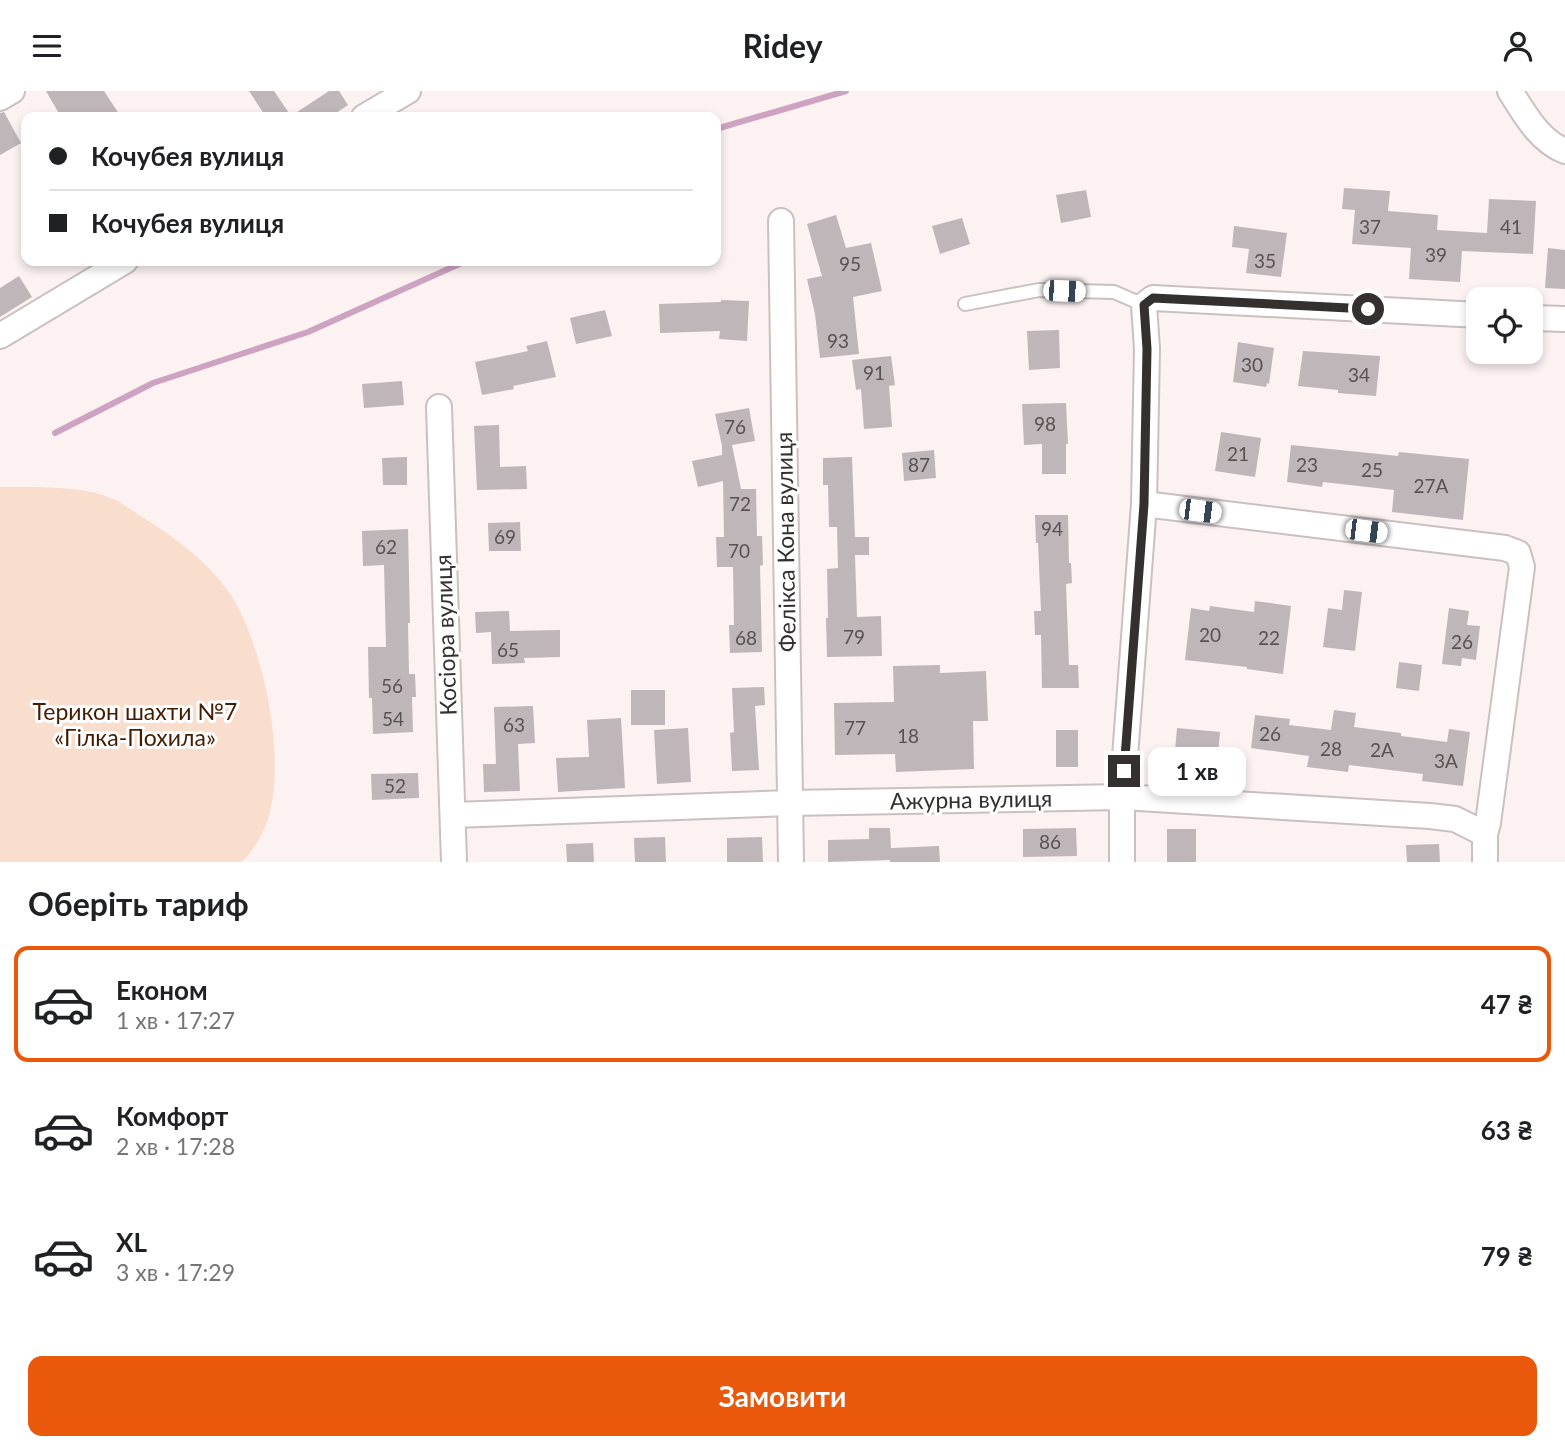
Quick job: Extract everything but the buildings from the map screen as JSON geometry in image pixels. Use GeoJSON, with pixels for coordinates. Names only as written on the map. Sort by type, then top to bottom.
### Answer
{"type":"FeatureCollection","features":[{"type":"Feature","properties":{"kind":"street"},"geometry":{"type":"LineString","coordinates":[[0,98],[12,91]]}},
{"type":"Feature","properties":{"kind":"street"},"geometry":{"type":"LineString","coordinates":[[372,112],[408,91]]}},
{"type":"Feature","properties":{"kind":"street"},"geometry":{"type":"LineString","coordinates":[[1510,91],[1543,137],[1565,151]]}},
{"type":"Feature","properties":{"kind":"street","name":"Фелікса Кона вулиця"},"geometry":{"type":"LineString","coordinates":[[781,222],[791,862]]}},
{"type":"Feature","properties":{"kind":"street"},"geometry":{"type":"LineString","coordinates":[[0,336],[117,266]]}},
{"type":"Feature","properties":{"kind":"street"},"geometry":{"type":"LineString","coordinates":[[1122,862],[1122,797],[1144,504],[1147,349],[1144,305],[1153,298],[1466,314]]}},
{"type":"Feature","properties":{"kind":"street"},"geometry":{"type":"LineString","coordinates":[[1543,318],[1565,319]]}},
{"type":"Feature","properties":{"kind":"street","name":"Косіора вулиця"},"geometry":{"type":"LineString","coordinates":[[439,407],[454,862]]}},
{"type":"Feature","properties":{"kind":"street"},"geometry":{"type":"LineString","coordinates":[[1144,504],[1505,548],[1518,553],[1522,567],[1485,834],[1489,862]]}},
{"type":"Feature","properties":{"kind":"street","name":"Ажурна вулиця"},"geometry":{"type":"LineString","coordinates":[[453,815],[790,803],[1122,797],[1430,816],[1455,819],[1485,834]]}},
{"type":"Feature","properties":{"kind":"lane"},"geometry":{"type":"LineString","coordinates":[[965,304],[1039,290],[1114,292],[1144,305]]}},
{"type":"Feature","properties":{"kind":"green space","name":"Терикон шахти №7 «Гілка-Похила»"},"geometry":{"type":"Polygon","coordinates":[[[0,487],[74,489],[116,500],[189,550],[212,571],[231,595],[254,644],[274,738],[273,797],[267,822],[242,862],[0,862],[0,487]]]}},
{"type":"Feature","properties":{"kind":"waterway"},"geometry":{"type":"LineString","coordinates":[[721,128],[846,91]]}},
{"type":"Feature","properties":{"kind":"waterway"},"geometry":{"type":"LineString","coordinates":[[55,433],[153,383],[308,332],[455,266]]}},
{"type":"Feature","properties":{"kind":"route"},"geometry":{"type":"LineString","coordinates":[[1124,771],[1144,504],[1147,349],[1144,305],[1153,298],[1368,309]]}}]}
